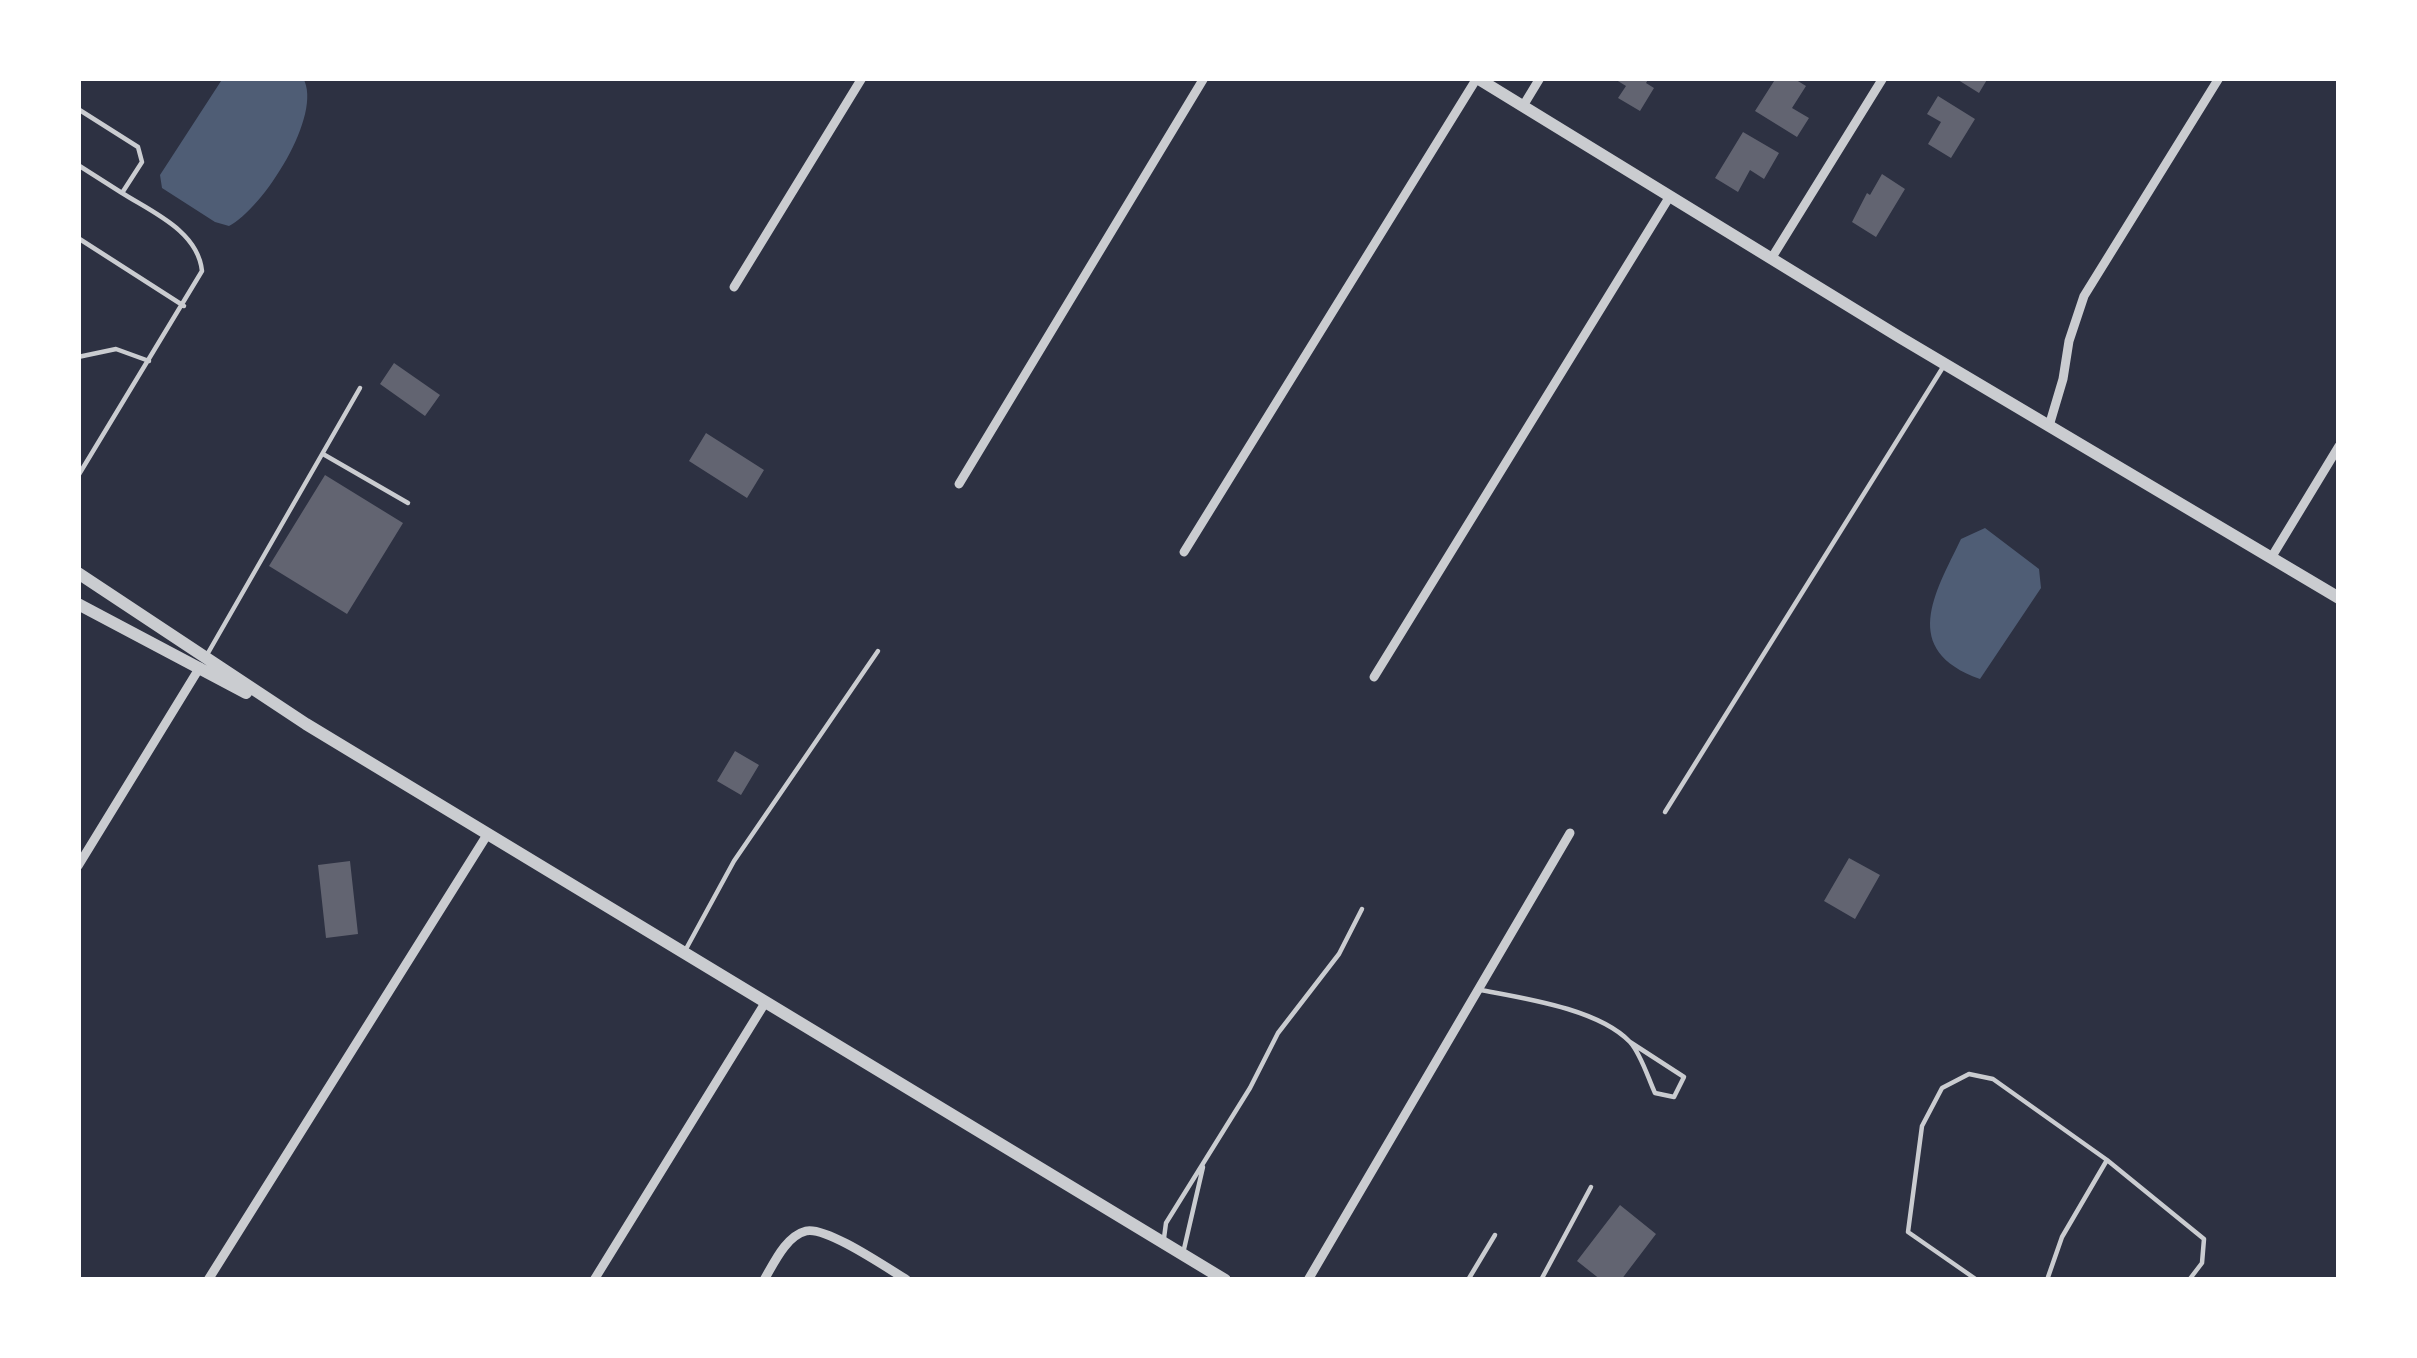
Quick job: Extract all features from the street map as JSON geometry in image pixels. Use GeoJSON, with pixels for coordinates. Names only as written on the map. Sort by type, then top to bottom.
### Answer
{"type":"FeatureCollection","features":[{"type":"Feature","properties":{"kind":"street"},"geometry":{"type":"LineString","coordinates":[[734,287],[862,78]]}},
{"type":"Feature","properties":{"kind":"street"},"geometry":{"type":"LineString","coordinates":[[959,484],[1204,78]]}},
{"type":"Feature","properties":{"kind":"street"},"geometry":{"type":"LineString","coordinates":[[1184,553],[1477,78],[2339,598]]}},
{"type":"Feature","properties":{"kind":"street"},"geometry":{"type":"LineString","coordinates":[[1523,106],[1540,78]]}},
{"type":"Feature","properties":{"kind":"street"},"geometry":{"type":"LineString","coordinates":[[1772,259],[1883,78]]}},
{"type":"Feature","properties":{"kind":"street"},"geometry":{"type":"LineString","coordinates":[[2049,426],[2068,341],[2084,296],[2219,78]]}},
{"type":"Feature","properties":{"kind":"street"},"geometry":{"type":"LineString","coordinates":[[1373,677],[1670,196]]}},
{"type":"Feature","properties":{"kind":"street"},"geometry":{"type":"LineString","coordinates":[[2271,558],[2339,446]]}},
{"type":"Feature","properties":{"kind":"street"},"geometry":{"type":"LineString","coordinates":[[78,573],[202,662],[1225,1280]]}},
{"type":"Feature","properties":{"kind":"street"},"geometry":{"type":"LineString","coordinates":[[78,604],[202,662]]}},
{"type":"Feature","properties":{"kind":"street"},"geometry":{"type":"LineString","coordinates":[[78,866],[202,662]]}},
{"type":"Feature","properties":{"kind":"street"},"geometry":{"type":"LineString","coordinates":[[1308,1280],[1570,833]]}},
{"type":"Feature","properties":{"kind":"street"},"geometry":{"type":"LineString","coordinates":[[208,1280],[487,835]]}},
{"type":"Feature","properties":{"kind":"street"},"geometry":{"type":"LineString","coordinates":[[594,1280],[765,1003]]}},
{"type":"Feature","properties":{"kind":"street"},"geometry":{"type":"LineString","coordinates":[[764,1280],[781,1250],[811,1229],[907,1280]]}},
{"type":"Feature","properties":{"kind":"lane"},"geometry":{"type":"LineString","coordinates":[[78,109],[142,154],[142,162],[122,193]]}},
{"type":"Feature","properties":{"kind":"lane"},"geometry":{"type":"LineString","coordinates":[[78,165],[182,232],[196,250],[202,271],[78,476]]}},
{"type":"Feature","properties":{"kind":"lane"},"geometry":{"type":"LineString","coordinates":[[78,238],[184,306]]}},
{"type":"Feature","properties":{"kind":"lane"},"geometry":{"type":"LineString","coordinates":[[78,357],[116,350],[149,361]]}},
{"type":"Feature","properties":{"kind":"lane"},"geometry":{"type":"LineString","coordinates":[[1665,812],[1945,364]]}},
{"type":"Feature","properties":{"kind":"lane"},"geometry":{"type":"LineString","coordinates":[[202,662],[361,388]]}},
{"type":"Feature","properties":{"kind":"lane"},"geometry":{"type":"LineString","coordinates":[[323,454],[408,503]]}},
{"type":"Feature","properties":{"kind":"lane"},"geometry":{"type":"LineString","coordinates":[[683,953],[734,861],[878,651]]}},
{"type":"Feature","properties":{"kind":"lane"},"geometry":{"type":"LineString","coordinates":[[1165,1244],[1162,1229],[1250,1088],[1278,1033],[1339,954],[1362,909]]}},
{"type":"Feature","properties":{"kind":"lane"},"geometry":{"type":"LineString","coordinates":[[1481,990],[1577,1012],[1630,1042],[1684,1077],[1674,1097],[1655,1093],[1630,1042]]}},
{"type":"Feature","properties":{"kind":"lane"},"geometry":{"type":"LineString","coordinates":[[1978,1280],[1908,1232],[1922,1126],[1942,1088],[1969,1074],[1993,1079],[2107,1160],[2204,1239],[2202,1263],[2188,1280]]}},
{"type":"Feature","properties":{"kind":"lane"},"geometry":{"type":"LineString","coordinates":[[1183,1255],[1205,1160]]}},
{"type":"Feature","properties":{"kind":"lane"},"geometry":{"type":"LineString","coordinates":[[2047,1280],[2062,1237],[2107,1160]]}},
{"type":"Feature","properties":{"kind":"lane"},"geometry":{"type":"LineString","coordinates":[[1540,1280],[1592,1187]]}},
{"type":"Feature","properties":{"kind":"lane"},"geometry":{"type":"LineString","coordinates":[[1468,1280],[1495,1235]]}},
{"type":"Feature","properties":{"kind":"water"},"geometry":{"type":"Polygon","coordinates":[[[223,78],[303,78],[307,94],[305,114],[287,159],[258,201],[229,226],[162,188],[160,175],[223,78]]]}},
{"type":"Feature","properties":{"kind":"water"},"geometry":{"type":"Polygon","coordinates":[[[1985,528],[2039,569],[2041,588],[1980,679],[1955,667],[1939,652],[1930,618],[1961,539],[1985,528]]]}},
{"type":"Feature","properties":{"kind":"building"},"geometry":{"type":"Polygon","coordinates":[[[1613,78],[1649,78],[1646,83],[1654,88],[1640,111],[1618,98],[1626,86],[1613,78]]]}},
{"type":"Feature","properties":{"kind":"building"},"geometry":{"type":"Polygon","coordinates":[[[1776,78],[1793,78],[1806,86],[1792,108],[1809,118],[1797,137],[1755,111],[1776,78]]]}},
{"type":"Feature","properties":{"kind":"building"},"geometry":{"type":"Polygon","coordinates":[[[1955,78],[1988,78],[1979,93],[1955,78]]]}},
{"type":"Feature","properties":{"kind":"building"},"geometry":{"type":"Polygon","coordinates":[[[1938,96],[1975,119],[1951,158],[1928,144],[1941,122],[1927,114],[1938,96]]]}},
{"type":"Feature","properties":{"kind":"building"},"geometry":{"type":"Polygon","coordinates":[[[1743,132],[1779,153],[1764,179],[1750,170],[1738,192],[1715,178],[1743,132]]]}},
{"type":"Feature","properties":{"kind":"building"},"geometry":{"type":"Polygon","coordinates":[[[1882,174],[1905,189],[1876,237],[1852,222],[1882,174]]]}},
{"type":"Feature","properties":{"kind":"building"},"geometry":{"type":"Polygon","coordinates":[[[394,363],[440,395],[425,416],[380,384],[394,363]]]}},
{"type":"Feature","properties":{"kind":"building"},"geometry":{"type":"Polygon","coordinates":[[[706,433],[764,470],[747,498],[689,461],[706,433]]]}},
{"type":"Feature","properties":{"kind":"building"},"geometry":{"type":"Polygon","coordinates":[[[325,475],[403,523],[347,614],[269,566],[325,475]]]}},
{"type":"Feature","properties":{"kind":"building"},"geometry":{"type":"Polygon","coordinates":[[[735,751],[759,765],[741,795],[717,781],[735,751]]]}},
{"type":"Feature","properties":{"kind":"building"},"geometry":{"type":"Polygon","coordinates":[[[1849,858],[1880,875],[1855,919],[1824,901],[1849,858]]]}},
{"type":"Feature","properties":{"kind":"building"},"geometry":{"type":"Polygon","coordinates":[[[350,861],[358,934],[326,938],[318,865],[350,861]]]}},
{"type":"Feature","properties":{"kind":"building"},"geometry":{"type":"Polygon","coordinates":[[[1620,1205],[1656,1234],[1621,1280],[1601,1280],[1577,1261],[1620,1205]]]}}]}
